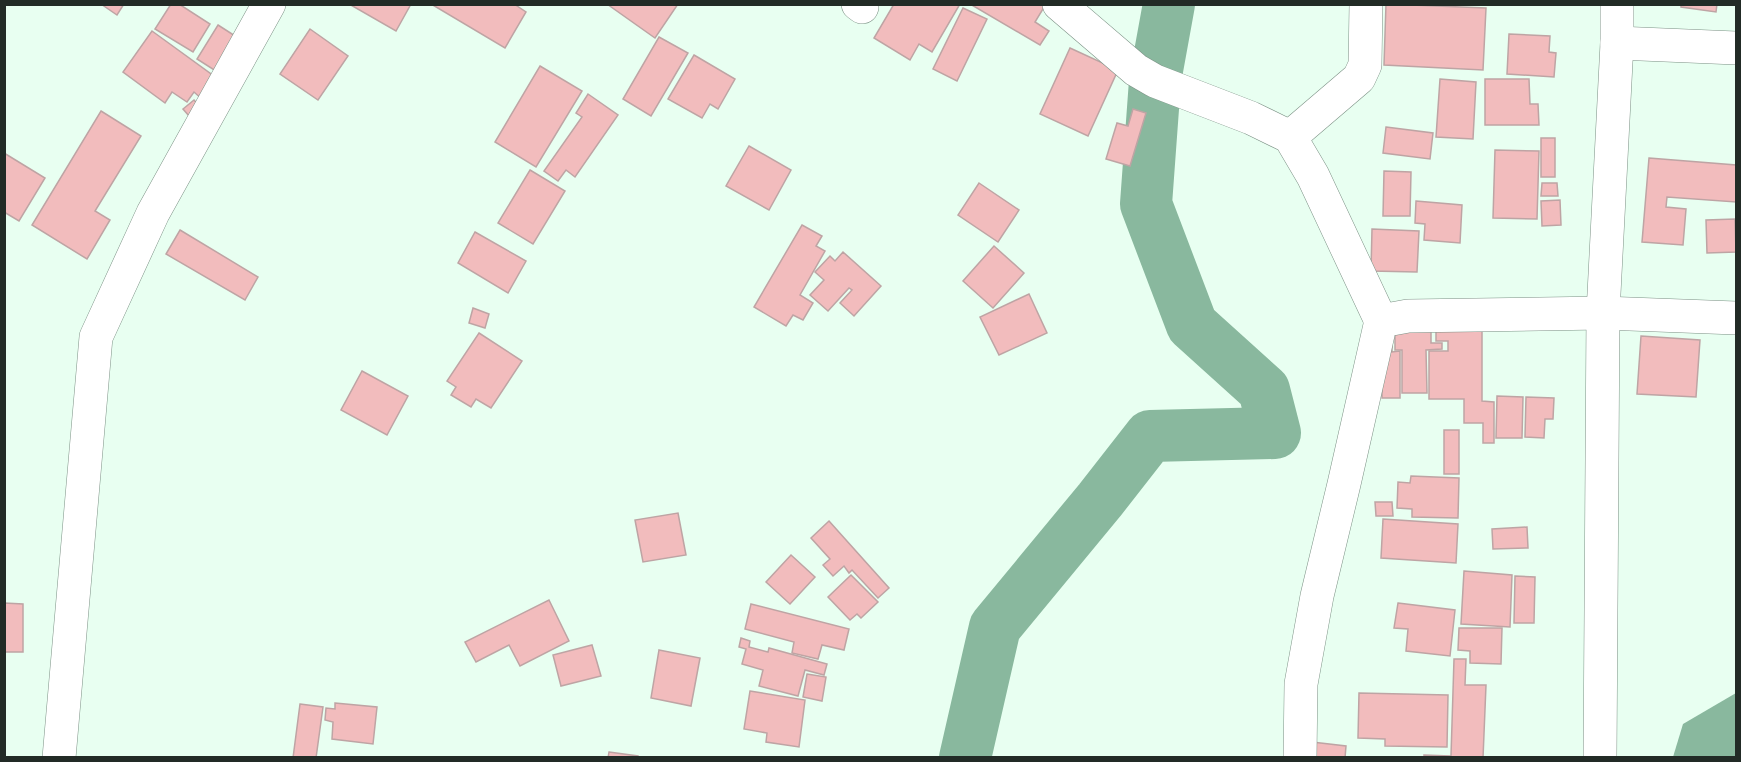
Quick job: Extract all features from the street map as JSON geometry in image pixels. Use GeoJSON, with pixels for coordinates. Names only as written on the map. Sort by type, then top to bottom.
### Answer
{"type":"FeatureCollection","features":[{"type":"Feature","properties":{"kind":"street"},"geometry":{"type":"LineString","coordinates":[[59,758],[96,337],[153,213],[269,4]]}},
{"type":"Feature","properties":{"kind":"street"},"geometry":{"type":"LineString","coordinates":[[1059,4],[1136,70],[1155,81],[1251,118],[1290,137],[1313,176],[1381,321],[1317,596],[1301,684],[1300,758]]}},
{"type":"Feature","properties":{"kind":"street"},"geometry":{"type":"LineString","coordinates":[[1290,137],[1359,78],[1365,65],[1366,4]]}},
{"type":"Feature","properties":{"kind":"street"},"geometry":{"type":"LineString","coordinates":[[1600,758],[1603,313],[1617,4]]}},
{"type":"Feature","properties":{"kind":"street"},"geometry":{"type":"LineString","coordinates":[[1617,43],[1737,48]]}},
{"type":"Feature","properties":{"kind":"street"},"geometry":{"type":"LineString","coordinates":[[1381,321],[1408,316],[1603,313],[1737,318]]}},
{"type":"Feature","properties":{"kind":"shaded area"},"geometry":{"type":"Polygon","coordinates":[[[1736,693],[1736,757],[1673,757],[1683,724],[1736,693]]]}},
{"type":"Feature","properties":{"kind":"building"},"geometry":{"type":"Polygon","coordinates":[[[101,4],[124,4],[117,15],[101,4]]]}},
{"type":"Feature","properties":{"kind":"building"},"geometry":{"type":"Polygon","coordinates":[[[171,4],[179,4],[210,24],[193,52],[155,29],[171,4]]]}},
{"type":"Feature","properties":{"kind":"building"},"geometry":{"type":"Polygon","coordinates":[[[349,4],[411,4],[396,31],[349,4]]]}},
{"type":"Feature","properties":{"kind":"building"},"geometry":{"type":"Polygon","coordinates":[[[431,4],[514,4],[526,12],[505,48],[431,4]]]}},
{"type":"Feature","properties":{"kind":"building"},"geometry":{"type":"Polygon","coordinates":[[[607,4],[678,4],[655,38],[607,4]]]}},
{"type":"Feature","properties":{"kind":"building"},"geometry":{"type":"Polygon","coordinates":[[[894,4],[960,4],[932,52],[919,44],[910,60],[874,38],[894,4]]]}},
{"type":"Feature","properties":{"kind":"building"},"geometry":{"type":"Polygon","coordinates":[[[970,4],[1046,4],[1035,22],[1049,31],[1040,45],[970,4]]]}},
{"type":"Feature","properties":{"kind":"building"},"geometry":{"type":"Polygon","coordinates":[[[1386,4],[1486,8],[1483,70],[1384,65],[1386,4]]]}},
{"type":"Feature","properties":{"kind":"building"},"geometry":{"type":"Polygon","coordinates":[[[1681,4],[1717,4],[1716,12],[1681,7],[1681,4]]]}},
{"type":"Feature","properties":{"kind":"building"},"geometry":{"type":"Polygon","coordinates":[[[963,8],[987,19],[957,81],[933,69],[963,8]]]}},
{"type":"Feature","properties":{"kind":"building"},"geometry":{"type":"Polygon","coordinates":[[[218,25],[243,41],[222,75],[197,59],[218,25]]]}},
{"type":"Feature","properties":{"kind":"building"},"geometry":{"type":"Polygon","coordinates":[[[310,29],[348,56],[318,100],[280,74],[310,29]]]}},
{"type":"Feature","properties":{"kind":"building"},"geometry":{"type":"Polygon","coordinates":[[[152,31],[218,79],[203,100],[194,92],[187,102],[172,92],[165,103],[123,72],[152,31]]]}},
{"type":"Feature","properties":{"kind":"building"},"geometry":{"type":"Polygon","coordinates":[[[1509,34],[1550,36],[1549,52],[1556,53],[1554,77],[1507,74],[1509,34]]]}},
{"type":"Feature","properties":{"kind":"building"},"geometry":{"type":"Polygon","coordinates":[[[659,37],[688,53],[651,116],[623,99],[659,37]]]}},
{"type":"Feature","properties":{"kind":"building"},"geometry":{"type":"Polygon","coordinates":[[[1070,48],[1118,70],[1088,136],[1040,114],[1070,48]]]}},
{"type":"Feature","properties":{"kind":"building"},"geometry":{"type":"Polygon","coordinates":[[[694,55],[735,79],[718,109],[710,104],[702,118],[668,99],[694,55]]]}},
{"type":"Feature","properties":{"kind":"building"},"geometry":{"type":"Polygon","coordinates":[[[540,66],[582,91],[536,167],[495,142],[540,66]]]}},
{"type":"Feature","properties":{"kind":"building"},"geometry":{"type":"Polygon","coordinates":[[[1440,79],[1476,82],[1473,139],[1436,137],[1440,79]]]}},
{"type":"Feature","properties":{"kind":"building"},"geometry":{"type":"Polygon","coordinates":[[[1485,79],[1529,79],[1530,104],[1538,104],[1539,125],[1485,125],[1485,79]]]}},
{"type":"Feature","properties":{"kind":"building"},"geometry":{"type":"Polygon","coordinates":[[[588,94],[618,115],[575,177],[566,170],[558,181],[544,171],[582,117],[576,113],[588,94]]]}},
{"type":"Feature","properties":{"kind":"building"},"geometry":{"type":"Polygon","coordinates":[[[194,100],[207,115],[196,124],[183,109],[194,100]]]}},
{"type":"Feature","properties":{"kind":"building"},"geometry":{"type":"Polygon","coordinates":[[[1133,109],[1146,113],[1130,166],[1106,159],[1117,123],[1128,126],[1133,109]]]}},
{"type":"Feature","properties":{"kind":"building"},"geometry":{"type":"Polygon","coordinates":[[[101,111],[141,136],[95,211],[110,220],[87,259],[32,225],[101,111]]]}},
{"type":"Feature","properties":{"kind":"building"},"geometry":{"type":"Polygon","coordinates":[[[1386,127],[1433,133],[1430,159],[1383,153],[1386,127]]]}},
{"type":"Feature","properties":{"kind":"building"},"geometry":{"type":"Polygon","coordinates":[[[1541,138],[1555,138],[1555,177],[1541,177],[1541,138]]]}},
{"type":"Feature","properties":{"kind":"building"},"geometry":{"type":"Polygon","coordinates":[[[749,146],[791,170],[769,210],[726,186],[749,146]]]}},
{"type":"Feature","properties":{"kind":"building"},"geometry":{"type":"Polygon","coordinates":[[[1495,150],[1539,151],[1537,219],[1493,218],[1495,150]]]}},
{"type":"Feature","properties":{"kind":"building"},"geometry":{"type":"Polygon","coordinates":[[[4,153],[45,178],[19,221],[4,212],[4,153]]]}},
{"type":"Feature","properties":{"kind":"building"},"geometry":{"type":"Polygon","coordinates":[[[1649,158],[1736,165],[1736,202],[1667,197],[1666,207],[1686,209],[1683,245],[1642,242],[1649,158]]]}},
{"type":"Feature","properties":{"kind":"building"},"geometry":{"type":"Polygon","coordinates":[[[530,170],[565,191],[533,244],[498,223],[530,170]]]}},
{"type":"Feature","properties":{"kind":"building"},"geometry":{"type":"Polygon","coordinates":[[[1384,171],[1411,172],[1410,216],[1383,216],[1384,171]]]}},
{"type":"Feature","properties":{"kind":"building"},"geometry":{"type":"Polygon","coordinates":[[[979,183],[1019,210],[998,242],[958,215],[979,183]]]}},
{"type":"Feature","properties":{"kind":"building"},"geometry":{"type":"Polygon","coordinates":[[[1542,183],[1557,183],[1558,196],[1541,196],[1542,183]]]}},
{"type":"Feature","properties":{"kind":"building"},"geometry":{"type":"Polygon","coordinates":[[[1560,200],[1561,225],[1542,226],[1541,201],[1560,200]]]}},
{"type":"Feature","properties":{"kind":"building"},"geometry":{"type":"Polygon","coordinates":[[[1416,201],[1462,205],[1460,243],[1424,240],[1425,224],[1415,223],[1416,201]]]}},
{"type":"Feature","properties":{"kind":"building"},"geometry":{"type":"Polygon","coordinates":[[[1735,219],[1736,252],[1707,253],[1706,220],[1735,219]]]}},
{"type":"Feature","properties":{"kind":"building"},"geometry":{"type":"Polygon","coordinates":[[[802,225],[822,236],[816,246],[825,251],[800,295],[813,303],[803,320],[793,315],[786,326],[754,307],[802,225]]]}},
{"type":"Feature","properties":{"kind":"building"},"geometry":{"type":"Polygon","coordinates":[[[1372,229],[1419,231],[1417,272],[1371,271],[1372,229]]]}},
{"type":"Feature","properties":{"kind":"building"},"geometry":{"type":"Polygon","coordinates":[[[180,230],[258,277],[245,300],[166,254],[180,230]]]}},
{"type":"Feature","properties":{"kind":"building"},"geometry":{"type":"Polygon","coordinates":[[[475,232],[526,261],[508,293],[458,263],[475,232]]]}},
{"type":"Feature","properties":{"kind":"building"},"geometry":{"type":"Polygon","coordinates":[[[994,246],[1024,273],[993,308],[963,281],[994,246]]]}},
{"type":"Feature","properties":{"kind":"building"},"geometry":{"type":"Polygon","coordinates":[[[843,252],[881,286],[854,316],[840,303],[852,290],[849,288],[828,311],[810,295],[824,280],[815,272],[830,256],[835,261],[843,252]]]}},
{"type":"Feature","properties":{"kind":"building"},"geometry":{"type":"Polygon","coordinates":[[[1029,294],[1047,333],[999,355],[980,317],[1029,294]]]}},
{"type":"Feature","properties":{"kind":"building"},"geometry":{"type":"Polygon","coordinates":[[[473,308],[489,314],[485,328],[469,323],[473,308]]]}},
{"type":"Feature","properties":{"kind":"building"},"geometry":{"type":"Polygon","coordinates":[[[1382,328],[1392,328],[1392,352],[1400,351],[1400,398],[1382,398],[1382,328]]]}},
{"type":"Feature","properties":{"kind":"building"},"geometry":{"type":"Polygon","coordinates":[[[1395,328],[1431,328],[1431,343],[1442,343],[1442,349],[1426,350],[1427,393],[1402,393],[1402,350],[1395,350],[1395,328]]]}},
{"type":"Feature","properties":{"kind":"building"},"geometry":{"type":"Polygon","coordinates":[[[1436,330],[1482,330],[1482,401],[1494,402],[1494,443],[1483,443],[1483,423],[1464,423],[1464,399],[1429,399],[1429,351],[1448,351],[1448,341],[1436,341],[1436,330]]]}},
{"type":"Feature","properties":{"kind":"building"},"geometry":{"type":"Polygon","coordinates":[[[479,333],[522,361],[491,408],[476,399],[471,407],[451,395],[456,387],[447,381],[479,333]]]}},
{"type":"Feature","properties":{"kind":"building"},"geometry":{"type":"Polygon","coordinates":[[[1641,336],[1700,340],[1696,397],[1637,394],[1641,336]]]}},
{"type":"Feature","properties":{"kind":"building"},"geometry":{"type":"Polygon","coordinates":[[[362,371],[408,396],[387,435],[341,410],[362,371]]]}},
{"type":"Feature","properties":{"kind":"building"},"geometry":{"type":"Polygon","coordinates":[[[1497,396],[1523,397],[1522,438],[1496,438],[1497,396]]]}},
{"type":"Feature","properties":{"kind":"building"},"geometry":{"type":"Polygon","coordinates":[[[1526,397],[1554,398],[1553,419],[1545,419],[1544,438],[1525,437],[1526,397]]]}},
{"type":"Feature","properties":{"kind":"building"},"geometry":{"type":"Polygon","coordinates":[[[1444,430],[1459,430],[1459,474],[1444,474],[1444,430]]]}},
{"type":"Feature","properties":{"kind":"building"},"geometry":{"type":"Polygon","coordinates":[[[1411,476],[1459,478],[1458,518],[1412,517],[1412,509],[1397,508],[1398,482],[1410,483],[1411,476]]]}},
{"type":"Feature","properties":{"kind":"building"},"geometry":{"type":"Polygon","coordinates":[[[1375,502],[1392,502],[1393,516],[1376,516],[1375,502]]]}},
{"type":"Feature","properties":{"kind":"building"},"geometry":{"type":"Polygon","coordinates":[[[678,513],[686,555],[643,562],[635,520],[678,513]]]}},
{"type":"Feature","properties":{"kind":"building"},"geometry":{"type":"Polygon","coordinates":[[[1383,519],[1458,524],[1456,563],[1381,558],[1383,519]]]}},
{"type":"Feature","properties":{"kind":"building"},"geometry":{"type":"Polygon","coordinates":[[[829,521],[889,588],[878,598],[852,570],[849,573],[844,566],[833,576],[823,565],[830,559],[811,538],[829,521]]]}},
{"type":"Feature","properties":{"kind":"building"},"geometry":{"type":"Polygon","coordinates":[[[1527,527],[1528,548],[1493,549],[1492,529],[1527,527]]]}},
{"type":"Feature","properties":{"kind":"building"},"geometry":{"type":"Polygon","coordinates":[[[791,555],[815,577],[790,604],[766,582],[791,555]]]}},
{"type":"Feature","properties":{"kind":"building"},"geometry":{"type":"Polygon","coordinates":[[[1464,571],[1512,575],[1510,627],[1461,624],[1464,571]]]}},
{"type":"Feature","properties":{"kind":"building"},"geometry":{"type":"Polygon","coordinates":[[[851,575],[878,602],[861,618],[857,614],[850,620],[828,597],[851,575]]]}},
{"type":"Feature","properties":{"kind":"building"},"geometry":{"type":"Polygon","coordinates":[[[1515,576],[1535,577],[1534,623],[1514,623],[1515,576]]]}},
{"type":"Feature","properties":{"kind":"building"},"geometry":{"type":"Polygon","coordinates":[[[549,600],[569,641],[520,666],[509,645],[476,662],[465,642],[549,600]]]}},
{"type":"Feature","properties":{"kind":"building"},"geometry":{"type":"Polygon","coordinates":[[[4,603],[23,604],[23,652],[4,652],[4,603]]]}},
{"type":"Feature","properties":{"kind":"building"},"geometry":{"type":"Polygon","coordinates":[[[1398,603],[1455,610],[1450,656],[1406,651],[1408,629],[1394,628],[1398,603]]]}},
{"type":"Feature","properties":{"kind":"building"},"geometry":{"type":"Polygon","coordinates":[[[751,604],[849,629],[844,650],[822,645],[818,659],[792,653],[794,642],[745,629],[751,604]]]}},
{"type":"Feature","properties":{"kind":"building"},"geometry":{"type":"Polygon","coordinates":[[[1459,628],[1502,628],[1501,664],[1470,663],[1470,651],[1458,650],[1459,628]]]}},
{"type":"Feature","properties":{"kind":"building"},"geometry":{"type":"Polygon","coordinates":[[[741,638],[750,641],[749,647],[768,652],[769,648],[827,664],[824,675],[805,670],[798,696],[759,686],[763,670],[742,664],[746,649],[739,647],[741,638]]]}},
{"type":"Feature","properties":{"kind":"building"},"geometry":{"type":"Polygon","coordinates":[[[592,645],[601,676],[561,686],[553,655],[592,645]]]}},
{"type":"Feature","properties":{"kind":"building"},"geometry":{"type":"Polygon","coordinates":[[[659,650],[700,658],[691,706],[651,698],[659,650]]]}},
{"type":"Feature","properties":{"kind":"building"},"geometry":{"type":"Polygon","coordinates":[[[1454,659],[1466,659],[1465,685],[1486,685],[1483,758],[1424,758],[1424,755],[1451,756],[1454,659]]]}},
{"type":"Feature","properties":{"kind":"building"},"geometry":{"type":"Polygon","coordinates":[[[807,674],[826,677],[822,701],[803,697],[807,674]]]}},
{"type":"Feature","properties":{"kind":"building"},"geometry":{"type":"Polygon","coordinates":[[[750,691],[805,700],[799,747],[766,742],[767,733],[744,729],[750,691]]]}},
{"type":"Feature","properties":{"kind":"building"},"geometry":{"type":"Polygon","coordinates":[[[1359,693],[1448,695],[1447,747],[1385,746],[1385,739],[1358,738],[1359,693]]]}},
{"type":"Feature","properties":{"kind":"building"},"geometry":{"type":"Polygon","coordinates":[[[335,703],[377,707],[373,744],[332,739],[333,722],[325,720],[326,708],[335,709],[335,703]]]}},
{"type":"Feature","properties":{"kind":"building"},"geometry":{"type":"Polygon","coordinates":[[[300,704],[323,707],[316,758],[293,758],[300,704]]]}},
{"type":"Feature","properties":{"kind":"building"},"geometry":{"type":"Polygon","coordinates":[[[1312,742],[1346,746],[1345,758],[1311,758],[1312,742]]]}},
{"type":"Feature","properties":{"kind":"building"},"geometry":{"type":"Polygon","coordinates":[[[609,752],[638,756],[638,758],[608,758],[609,752]]]}},
{"type":"Feature","properties":{"kind":"waterway"},"geometry":{"type":"LineString","coordinates":[[965,758],[995,627],[1150,436],[1275,433],[1264,390],[1192,325],[1146,204],[1155,81],[1169,4]]}}]}
